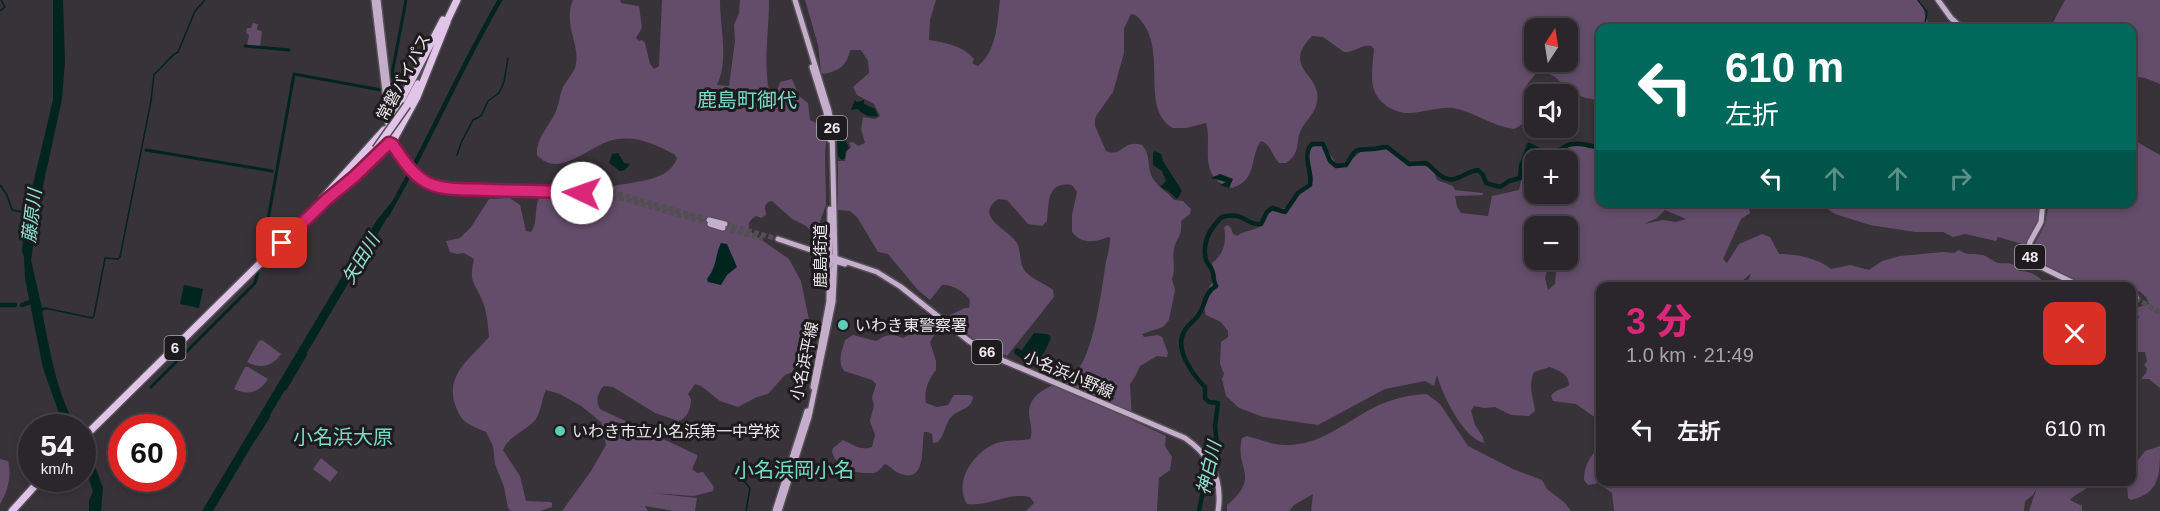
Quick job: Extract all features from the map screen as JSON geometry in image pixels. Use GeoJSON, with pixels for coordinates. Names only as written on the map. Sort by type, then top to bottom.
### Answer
{"type":"FeatureCollection","features":[{"type":"Feature","properties":{"kind":"highway","name":"常磐バイパス"},"geometry":{"type":"LineString","coordinates":[[96,423],[378,148],[455,0]]}},
{"type":"Feature","properties":{"kind":"highway","name":"6"},"geometry":{"type":"LineString","coordinates":[[335,188],[376,137],[385,129],[402,124],[417,97],[445,21]]}},
{"type":"Feature","properties":{"kind":"highway","name":"6"},"geometry":{"type":"LineString","coordinates":[[378,148],[391,127],[400,104]]}},
{"type":"Feature","properties":{"kind":"highway"},"geometry":{"type":"LineString","coordinates":[[378,148],[391,143],[395,148]]}},
{"type":"Feature","properties":{"kind":"highway"},"geometry":{"type":"LineString","coordinates":[[10,511],[26,492]]}},
{"type":"Feature","properties":{"kind":"highway"},"geometry":{"type":"LineString","coordinates":[[10,511],[28,492]]}},
{"type":"Feature","properties":{"kind":"main road"},"geometry":{"type":"LineString","coordinates":[[376,0],[400,104]]}},
{"type":"Feature","properties":{"kind":"main road"},"geometry":{"type":"LineString","coordinates":[[376,0],[395,148],[417,173],[428,183],[448,188],[581,191]]}},
{"type":"Feature","properties":{"kind":"main road","name":"小名浜平線"},"geometry":{"type":"LineString","coordinates":[[774,511],[810,399],[829,301],[832,259],[829,128],[793,0]]}},
{"type":"Feature","properties":{"kind":"main road"},"geometry":{"type":"LineString","coordinates":[[1938,0],[1958,24]]}},
{"type":"Feature","properties":{"kind":"main road"},"geometry":{"type":"LineString","coordinates":[[391,127],[404,159]]}},
{"type":"Feature","properties":{"kind":"main road","name":"48"},"geometry":{"type":"LineString","coordinates":[[2042,207],[2041,222],[2030,242],[2028,254],[2036,264],[2072,282]]}},
{"type":"Feature","properties":{"kind":"main road"},"geometry":{"type":"LineString","coordinates":[[708,221],[724,226]]}},
{"type":"Feature","properties":{"kind":"main road","name":"小名浜小野線"},"geometry":{"type":"LineString","coordinates":[[777,241],[832,259],[870,268],[889,279],[969,341],[997,358],[1185,438],[1209,463],[1219,489],[1216,511]]}},
{"type":"Feature","properties":{"kind":"main road","name":"鹿島街道"},"geometry":{"type":"LineString","coordinates":[[779,511],[814,400],[833,302],[832,259]]}},
{"type":"Feature","properties":{"kind":"shaded area"},"geometry":{"type":"Polygon","coordinates":[[[573,0],[620,0],[621,3],[639,6],[642,28],[636,38],[645,43],[650,64],[654,69],[659,66],[662,0],[720,0],[723,65],[717,85],[729,86],[735,41],[734,25],[739,13],[740,0],[769,0],[766,62],[771,101],[774,100],[780,82],[792,79],[799,96],[808,103],[810,120],[818,124],[822,123],[827,130],[826,205],[817,230],[812,232],[792,219],[772,201],[765,206],[766,215],[761,218],[756,216],[749,225],[753,234],[789,259],[801,281],[809,320],[800,340],[798,363],[792,372],[785,375],[768,394],[738,407],[720,401],[695,384],[688,394],[691,399],[688,413],[678,421],[655,413],[613,387],[604,386],[597,399],[600,409],[697,455],[692,469],[697,473],[703,472],[714,487],[713,491],[694,496],[651,493],[697,498],[695,511],[674,511],[645,506],[648,511],[562,511],[591,471],[606,445],[601,422],[581,406],[560,394],[546,390],[536,419],[509,441],[503,450],[520,476],[526,501],[550,502],[552,507],[540,511],[511,511],[508,508],[504,487],[495,464],[493,446],[486,432],[465,421],[459,414],[454,401],[454,382],[458,374],[489,337],[485,309],[472,277],[474,259],[464,253],[450,252],[446,241],[460,238],[471,227],[489,199],[510,198],[520,205],[526,231],[531,232],[539,198],[585,199],[595,192],[661,175],[671,168],[677,158],[674,154],[654,145],[625,138],[607,142],[576,158],[556,164],[546,162],[537,155],[539,141],[556,112],[563,87],[575,68],[576,51],[570,18],[573,0]]]}},
{"type":"Feature","properties":{"kind":"shaded area"},"geometry":{"type":"Polygon","coordinates":[[[805,0],[936,0],[930,20],[929,40],[959,48],[969,54],[974,59],[972,63],[978,66],[993,45],[1000,0],[1919,0],[1930,24],[1596,24],[1596,100],[1578,95],[1578,84],[1563,84],[1552,75],[1543,72],[1578,72],[1578,18],[1524,18],[1524,72],[1537,72],[1528,84],[1524,84],[1524,122],[1514,129],[1453,108],[1411,113],[1394,110],[1380,100],[1374,90],[1372,75],[1374,49],[1371,46],[1344,52],[1323,37],[1312,36],[1303,47],[1300,56],[1301,64],[1317,92],[1317,102],[1299,135],[1295,154],[1286,163],[1279,163],[1267,145],[1261,141],[1246,180],[1232,188],[1214,177],[1210,169],[1206,123],[1186,128],[1173,128],[1163,120],[1155,95],[1153,49],[1149,35],[1142,22],[1131,14],[1124,29],[1124,53],[1113,92],[1096,116],[1095,126],[1106,151],[1116,152],[1131,144],[1142,145],[1147,153],[1150,172],[1156,183],[1174,200],[1183,201],[1191,209],[1190,214],[1181,221],[1180,234],[1174,249],[1172,279],[1175,290],[1169,320],[1163,327],[1142,334],[1144,337],[1158,335],[1162,337],[1168,353],[1167,357],[1157,356],[1140,366],[1130,384],[1132,420],[1166,436],[1165,446],[1172,457],[1170,470],[1159,478],[1157,511],[1026,511],[1034,503],[1030,497],[1022,496],[967,504],[963,495],[964,477],[974,460],[997,443],[1030,439],[1029,408],[1035,397],[1071,376],[1082,363],[1096,319],[1110,238],[1088,241],[1080,239],[1072,232],[1072,215],[1077,192],[1072,185],[1064,185],[1053,190],[1050,195],[1047,221],[1042,226],[1028,224],[1007,200],[998,199],[991,206],[989,212],[991,218],[1018,245],[1022,265],[1026,272],[1053,290],[1054,297],[1007,356],[986,348],[950,321],[950,315],[969,308],[970,300],[965,294],[954,287],[942,285],[930,300],[918,290],[888,254],[878,252],[857,217],[850,211],[838,210],[838,161],[845,161],[847,151],[851,147],[849,143],[853,142],[858,146],[865,143],[861,129],[863,117],[875,119],[880,116],[874,104],[857,95],[853,87],[869,73],[868,61],[861,50],[850,50],[847,60],[841,67],[823,74],[818,45],[805,0]]]}},
{"type":"Feature","properties":{"kind":"shaded area"},"geometry":{"type":"Polygon","coordinates":[[[2065,0],[2160,0],[2160,84],[2136,77],[2136,24],[2052,24],[2065,0]]]}},
{"type":"Feature","properties":{"kind":"shaded area"},"geometry":{"type":"Polygon","coordinates":[[[253,23],[258,24],[257,30],[262,31],[260,47],[247,45],[249,35],[246,33],[247,28],[251,28],[253,23]]]}},
{"type":"Feature","properties":{"kind":"shaded area"},"geometry":{"type":"Polygon","coordinates":[[[2136,141],[2160,155],[2160,388],[2149,379],[2141,379],[2146,373],[2147,368],[2144,365],[2147,361],[2145,352],[2136,352],[2136,320],[2139,318],[2136,308],[2149,304],[2146,297],[2139,291],[2136,292],[2136,282],[2079,282],[2045,265],[2033,247],[2045,224],[2048,207],[2136,207],[2136,141]]]}},
{"type":"Feature","properties":{"kind":"shaded area"},"geometry":{"type":"Polygon","coordinates":[[[1576,142],[1596,149],[1596,207],[1749,207],[1750,213],[1741,219],[1723,259],[1727,263],[1739,244],[1762,234],[1770,237],[1779,254],[1806,257],[1831,269],[1850,265],[1869,270],[1882,261],[1900,256],[1954,253],[1959,250],[1978,254],[1999,263],[2013,264],[2019,271],[2031,273],[2044,282],[1745,282],[1751,273],[1741,282],[1596,282],[1596,418],[1576,404],[1553,401],[1551,396],[1553,393],[1569,385],[1569,381],[1560,372],[1550,367],[1534,372],[1531,387],[1535,411],[1529,416],[1511,415],[1495,407],[1474,406],[1471,411],[1484,443],[1468,433],[1454,414],[1437,375],[1434,386],[1425,381],[1385,389],[1318,425],[1263,417],[1239,408],[1226,396],[1222,379],[1224,374],[1220,364],[1221,342],[1228,337],[1228,331],[1221,322],[1206,315],[1204,304],[1208,290],[1216,276],[1212,263],[1224,247],[1224,227],[1228,225],[1233,234],[1237,236],[1262,226],[1268,209],[1287,208],[1295,194],[1309,185],[1313,179],[1309,159],[1312,147],[1322,145],[1338,166],[1344,165],[1362,151],[1392,148],[1409,162],[1433,170],[1437,180],[1453,186],[1455,190],[1483,193],[1483,195],[1455,196],[1461,213],[1488,216],[1492,196],[1519,190],[1524,168],[1524,204],[1578,204],[1578,150],[1555,150],[1560,146],[1576,142]],[[1665,210],[1657,218],[1644,224],[1663,220],[1676,222],[1686,219],[1665,210]]]}},
{"type":"Feature","properties":{"kind":"shaded area"},"geometry":{"type":"Polygon","coordinates":[[[1825,207],[2040,207],[2037,227],[2025,245],[1998,237],[1996,241],[1965,234],[1953,237],[1943,232],[1915,232],[1870,225],[1835,214],[1825,207]]]}},
{"type":"Feature","properties":{"kind":"shaded area"},"geometry":{"type":"Polygon","coordinates":[[[933,325],[939,327],[930,342],[936,361],[936,370],[927,386],[926,403],[937,407],[948,405],[954,395],[970,395],[973,397],[972,401],[952,416],[938,442],[933,443],[932,434],[924,432],[921,462],[915,473],[901,474],[885,464],[874,473],[857,472],[842,466],[834,457],[833,448],[843,440],[860,448],[872,447],[875,435],[870,421],[876,384],[872,380],[844,371],[840,360],[845,340],[853,335],[876,341],[889,335],[903,338],[911,334],[922,334],[933,325]]]}},
{"type":"Feature","properties":{"kind":"shaded area"},"geometry":{"type":"Polygon","coordinates":[[[262,340],[281,354],[274,362],[266,366],[257,366],[247,362],[259,341],[262,340]]]}},
{"type":"Feature","properties":{"kind":"shaded area"},"geometry":{"type":"Polygon","coordinates":[[[245,367],[268,379],[253,392],[234,389],[245,367]]]}},
{"type":"Feature","properties":{"kind":"shaded area"},"geometry":{"type":"Polygon","coordinates":[[[1427,394],[1440,404],[1468,446],[1513,469],[1542,480],[1547,489],[1565,503],[1571,511],[1311,511],[1313,494],[1294,505],[1289,511],[1227,511],[1227,505],[1243,487],[1245,479],[1240,449],[1242,438],[1247,436],[1269,443],[1296,445],[1330,433],[1386,402],[1406,396],[1427,394]]]}},
{"type":"Feature","properties":{"kind":"shaded area"},"geometry":{"type":"Polygon","coordinates":[[[2160,446],[2160,466],[2156,481],[2148,493],[2131,500],[2128,498],[2127,486],[2136,486],[2136,463],[2145,451],[2160,446]]]}},
{"type":"Feature","properties":{"kind":"shaded area"},"geometry":{"type":"Polygon","coordinates":[[[1596,451],[1596,484],[1588,485],[1584,480],[1584,475],[1596,451]]]}},
{"type":"Feature","properties":{"kind":"shaded area"},"geometry":{"type":"Polygon","coordinates":[[[321,458],[338,472],[330,482],[313,469],[321,458]]]}},
{"type":"Feature","properties":{"kind":"shaded area"},"geometry":{"type":"Polygon","coordinates":[[[0,459],[8,461],[10,472],[7,489],[0,504],[0,459]]]}},
{"type":"Feature","properties":{"kind":"shaded area"},"geometry":{"type":"Polygon","coordinates":[[[1602,486],[2038,486],[2033,495],[2025,501],[2024,511],[1614,511],[1612,493],[1602,486]]]}},
{"type":"Feature","properties":{"kind":"shaded area"},"geometry":{"type":"Polygon","coordinates":[[[2089,486],[2070,500],[2082,506],[2082,511],[2029,511],[2037,487],[2089,486]]]}},
{"type":"Feature","properties":{"kind":"water","name":"藤原川"},"geometry":{"type":"Polygon","coordinates":[[[53,0],[63,0],[65,62],[62,99],[41,195],[31,260],[42,308],[47,307],[42,311],[54,371],[70,414],[59,414],[43,368],[25,279],[22,252],[32,188],[53,100],[53,0]]]}},
{"type":"Feature","properties":{"kind":"water"},"geometry":{"type":"Polygon","coordinates":[[[855,100],[857,102],[864,100],[864,104],[875,109],[878,116],[867,115],[858,109],[851,110],[855,100]]]}},
{"type":"Feature","properties":{"kind":"water"},"geometry":{"type":"Polygon","coordinates":[[[842,133],[849,148],[842,160],[838,156],[837,134],[842,133]]]}},
{"type":"Feature","properties":{"kind":"water"},"geometry":{"type":"Polygon","coordinates":[[[1155,151],[1161,154],[1182,191],[1177,199],[1160,187],[1166,181],[1162,171],[1153,165],[1155,151]]]}},
{"type":"Feature","properties":{"kind":"water"},"geometry":{"type":"Polygon","coordinates":[[[618,153],[624,163],[630,164],[625,170],[620,171],[609,163],[612,154],[618,153]]]}},
{"type":"Feature","properties":{"kind":"water"},"geometry":{"type":"Polygon","coordinates":[[[1220,174],[1233,179],[1229,188],[1220,185],[1226,182],[1211,178],[1220,174]]]}},
{"type":"Feature","properties":{"kind":"water"},"geometry":{"type":"Polygon","coordinates":[[[395,198],[387,218],[213,511],[202,511],[355,255],[377,220],[395,198]]]}},
{"type":"Feature","properties":{"kind":"water"},"geometry":{"type":"Polygon","coordinates":[[[721,243],[727,244],[737,267],[727,275],[721,285],[708,282],[707,279],[713,270],[721,243]]]}},
{"type":"Feature","properties":{"kind":"water"},"geometry":{"type":"Polygon","coordinates":[[[184,285],[203,289],[199,308],[180,304],[184,285]]]}},
{"type":"Feature","properties":{"kind":"water"},"geometry":{"type":"Polygon","coordinates":[[[1034,333],[1047,334],[1051,337],[1041,357],[1029,364],[1014,351],[1016,348],[1022,350],[1034,333]]]}},
{"type":"Feature","properties":{"kind":"water"},"geometry":{"type":"Polygon","coordinates":[[[96,469],[103,488],[101,511],[89,511],[89,500],[93,492],[96,492],[96,469]]]}},
{"type":"Feature","properties":{"kind":"waterway"},"geometry":{"type":"LineString","coordinates":[[0,11],[5,7],[1,0]]}},
{"type":"Feature","properties":{"kind":"waterway"},"geometry":{"type":"LineString","coordinates":[[45,308],[92,318],[94,316],[105,258],[118,259],[120,257],[151,101],[154,74],[178,52],[195,11],[205,0]]}},
{"type":"Feature","properties":{"kind":"waterway"},"geometry":{"type":"LineString","coordinates":[[391,79],[406,0]]}},
{"type":"Feature","properties":{"kind":"waterway","name":"矢田川"},"geometry":{"type":"LineString","coordinates":[[387,215],[500,0]]}},
{"type":"Feature","properties":{"kind":"waterway"},"geometry":{"type":"LineString","coordinates":[[1918,0],[1927,12],[1925,24]]}},
{"type":"Feature","properties":{"kind":"waterway"},"geometry":{"type":"LineString","coordinates":[[245,46],[289,50]]}},
{"type":"Feature","properties":{"kind":"waterway"},"geometry":{"type":"LineString","coordinates":[[457,155],[473,120],[481,116],[488,101],[499,93],[504,82],[508,58]]}},
{"type":"Feature","properties":{"kind":"waterway"},"geometry":{"type":"LineString","coordinates":[[261,259],[294,74],[381,90]]}},
{"type":"Feature","properties":{"kind":"waterway","name":"神白川"},"geometry":{"type":"LineString","coordinates":[[1199,511],[1207,470],[1217,446],[1215,426],[1218,403],[1209,402],[1205,398],[1205,387],[1190,369],[1181,346],[1185,330],[1201,310],[1209,292],[1216,286],[1206,260],[1205,248],[1211,231],[1222,217],[1236,216],[1255,224],[1261,224],[1267,212],[1272,208],[1285,212],[1298,193],[1310,185],[1307,153],[1312,144],[1323,144],[1330,161],[1336,166],[1346,165],[1358,150],[1387,147],[1409,164],[1426,163],[1446,179],[1455,179],[1478,170],[1486,183],[1500,187],[1520,178],[1521,166],[1529,145],[1550,155],[1567,145],[1596,147]]}},
{"type":"Feature","properties":{"kind":"waterway"},"geometry":{"type":"LineString","coordinates":[[146,150],[272,171]]}},
{"type":"Feature","properties":{"kind":"waterway","name":"藤原川"},"geometry":{"type":"LineString","coordinates":[[0,185],[7,195],[12,210],[28,213]]}},
{"type":"Feature","properties":{"kind":"waterway"},"geometry":{"type":"LineString","coordinates":[[151,387],[255,283],[260,265]]}},
{"type":"Feature","properties":{"kind":"waterway"},"geometry":{"type":"LineString","coordinates":[[22,305],[33,301]]}},
{"type":"Feature","properties":{"kind":"waterway"},"geometry":{"type":"LineString","coordinates":[[0,305],[15,305]]}},
{"type":"Feature","properties":{"kind":"waterway","name":"矢田川"},"geometry":{"type":"LineString","coordinates":[[285,388],[305,354]]}},
{"type":"Feature","properties":{"kind":"waterway","name":"矢田川"},"geometry":{"type":"LineString","coordinates":[[255,437],[268,416]]}},
{"type":"Feature","properties":{"kind":"waterway"},"geometry":{"type":"LineString","coordinates":[[744,481],[750,488],[746,511]]}},
{"type":"Feature","properties":{"kind":"tunnel"},"geometry":{"type":"LineString","coordinates":[[581,189],[609,191],[709,220]]}},
{"type":"Feature","properties":{"kind":"tunnel"},"geometry":{"type":"LineString","coordinates":[[582,193],[624,199],[708,223]]}},
{"type":"Feature","properties":{"kind":"tunnel"},"geometry":{"type":"LineString","coordinates":[[725,224],[778,239]]}},
{"type":"Feature","properties":{"kind":"tunnel"},"geometry":{"type":"LineString","coordinates":[[723,228],[763,239]]}},
{"type":"Feature","properties":{"kind":"tunnel"},"geometry":{"type":"LineString","coordinates":[[2136,298],[2160,313]]}},
{"type":"Feature","properties":{"kind":"place","name":"いわき東警察署"},"geometry":{"type":"Point","coordinates":[843,325]}},
{"type":"Feature","properties":{"kind":"place","name":"いわき市立小名浜第一中学校"},"geometry":{"type":"Point","coordinates":[560,431]}},
{"type":"Feature","properties":{"kind":"district","name":"鹿島町御代"},"geometry":{"type":"Point","coordinates":[747,100]}},
{"type":"Feature","properties":{"kind":"district","name":"小名浜大原"},"geometry":{"type":"Point","coordinates":[343,437]}},
{"type":"Feature","properties":{"kind":"district","name":"小名浜岡小名"},"geometry":{"type":"Point","coordinates":[794,470]}},
{"type":"Feature","properties":{"kind":"route"},"geometry":{"type":"LineString","coordinates":[[282,243],[389,143],[416,175],[438,186],[462,189],[582,193]]}}]}
